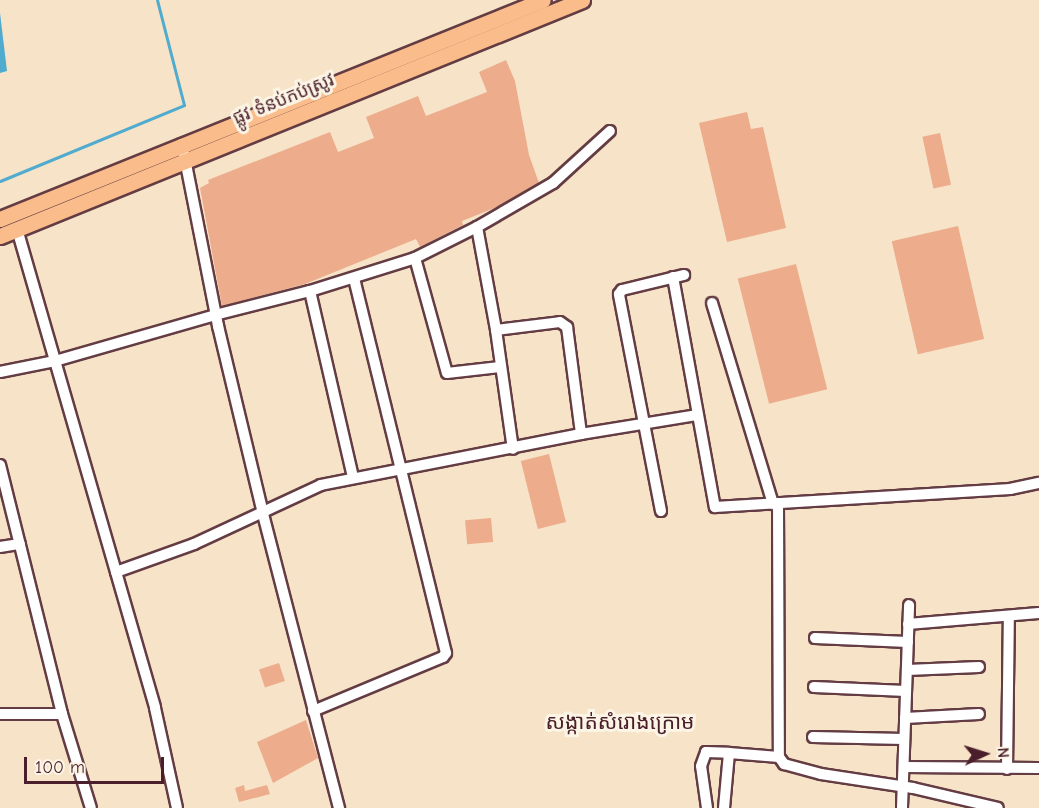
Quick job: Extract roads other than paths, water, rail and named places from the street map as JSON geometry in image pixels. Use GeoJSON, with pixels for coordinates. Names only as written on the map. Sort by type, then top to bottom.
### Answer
{"type":"FeatureCollection","features":[{"type":"Feature","properties":{"kind":"main road","name":"ផ្លូវ ទំនប់កប់ស្រូវ"},"geometry":{"type":"LineString","coordinates":[[0,219],[543,0]]}},
{"type":"Feature","properties":{"kind":"main road","name":"ផ្លូវ ទំនប់កប់ស្រូវ"},"geometry":{"type":"LineString","coordinates":[[0,236],[582,0]]}},
{"type":"Feature","properties":{"kind":"street"},"geometry":{"type":"LineString","coordinates":[[0,372],[55,361],[310,291],[415,258],[477,227],[553,183],[610,131]]}},
{"type":"Feature","properties":{"kind":"street"},"geometry":{"type":"LineString","coordinates":[[182,144],[216,315],[263,514],[289,607],[313,711],[339,808]]}},
{"type":"Feature","properties":{"kind":"street"},"geometry":{"type":"LineString","coordinates":[[477,227],[496,330],[513,449]]}},
{"type":"Feature","properties":{"kind":"street"},"geometry":{"type":"LineString","coordinates":[[17,229],[155,708],[177,808]]}},
{"type":"Feature","properties":{"kind":"street"},"geometry":{"type":"LineString","coordinates":[[415,258],[447,373],[500,367]]}},
{"type":"Feature","properties":{"kind":"street"},"geometry":{"type":"LineString","coordinates":[[661,511],[620,294],[622,290],[678,276],[697,415],[715,507],[1010,489],[1039,483]]}},
{"type":"Feature","properties":{"kind":"street"},"geometry":{"type":"LineString","coordinates":[[313,711],[443,657],[446,653],[399,470],[354,278]]}},
{"type":"Feature","properties":{"kind":"street"},"geometry":{"type":"LineString","coordinates":[[310,291],[353,477]]}},
{"type":"Feature","properties":{"kind":"street"},"geometry":{"type":"LineString","coordinates":[[712,303],[776,503],[779,757],[784,764],[820,774],[903,787],[998,808]]}},
{"type":"Feature","properties":{"kind":"street"},"geometry":{"type":"LineString","coordinates":[[496,330],[560,322],[567,327],[581,434]]}},
{"type":"Feature","properties":{"kind":"street"},"geometry":{"type":"LineString","coordinates":[[116,572],[194,544],[263,514],[321,485],[581,434],[697,415]]}},
{"type":"Feature","properties":{"kind":"street"},"geometry":{"type":"LineString","coordinates":[[0,465],[62,714],[91,808]]}},
{"type":"Feature","properties":{"kind":"street"},"geometry":{"type":"LineString","coordinates":[[0,547],[20,544]]}},
{"type":"Feature","properties":{"kind":"street"},"geometry":{"type":"LineString","coordinates":[[902,808],[909,604]]}},
{"type":"Feature","properties":{"kind":"street"},"geometry":{"type":"LineString","coordinates":[[908,624],[1039,613]]}},
{"type":"Feature","properties":{"kind":"street"},"geometry":{"type":"LineString","coordinates":[[1007,769],[1009,616]]}},
{"type":"Feature","properties":{"kind":"street"},"geometry":{"type":"LineString","coordinates":[[815,638],[908,642]]}},
{"type":"Feature","properties":{"kind":"street"},"geometry":{"type":"LineString","coordinates":[[907,670],[979,667]]}},
{"type":"Feature","properties":{"kind":"street"},"geometry":{"type":"LineString","coordinates":[[814,687],[906,691]]}},
{"type":"Feature","properties":{"kind":"street"},"geometry":{"type":"LineString","coordinates":[[0,714],[62,714]]}},
{"type":"Feature","properties":{"kind":"street"},"geometry":{"type":"LineString","coordinates":[[905,718],[979,714]]}},
{"type":"Feature","properties":{"kind":"street"},"geometry":{"type":"LineString","coordinates":[[813,737],[904,739]]}},
{"type":"Feature","properties":{"kind":"street"},"geometry":{"type":"LineString","coordinates":[[707,808],[701,766],[706,752],[779,757]]}},
{"type":"Feature","properties":{"kind":"street"},"geometry":{"type":"LineString","coordinates":[[724,808],[729,753]]}},
{"type":"Feature","properties":{"kind":"street"},"geometry":{"type":"LineString","coordinates":[[904,767],[1039,768]]}},
{"type":"Feature","properties":{"kind":"water"},"geometry":{"type":"Polygon","coordinates":[[[0,13],[7,71],[0,73],[0,13]]]}},
{"type":"Feature","properties":{"kind":"waterway"},"geometry":{"type":"LineString","coordinates":[[0,181],[184,105],[157,0]]}},
{"type":"Feature","properties":{"kind":"district","name":"សង្កាត់សំរោងក្រោម"},"geometry":{"type":"Point","coordinates":[620,722]}}]}
